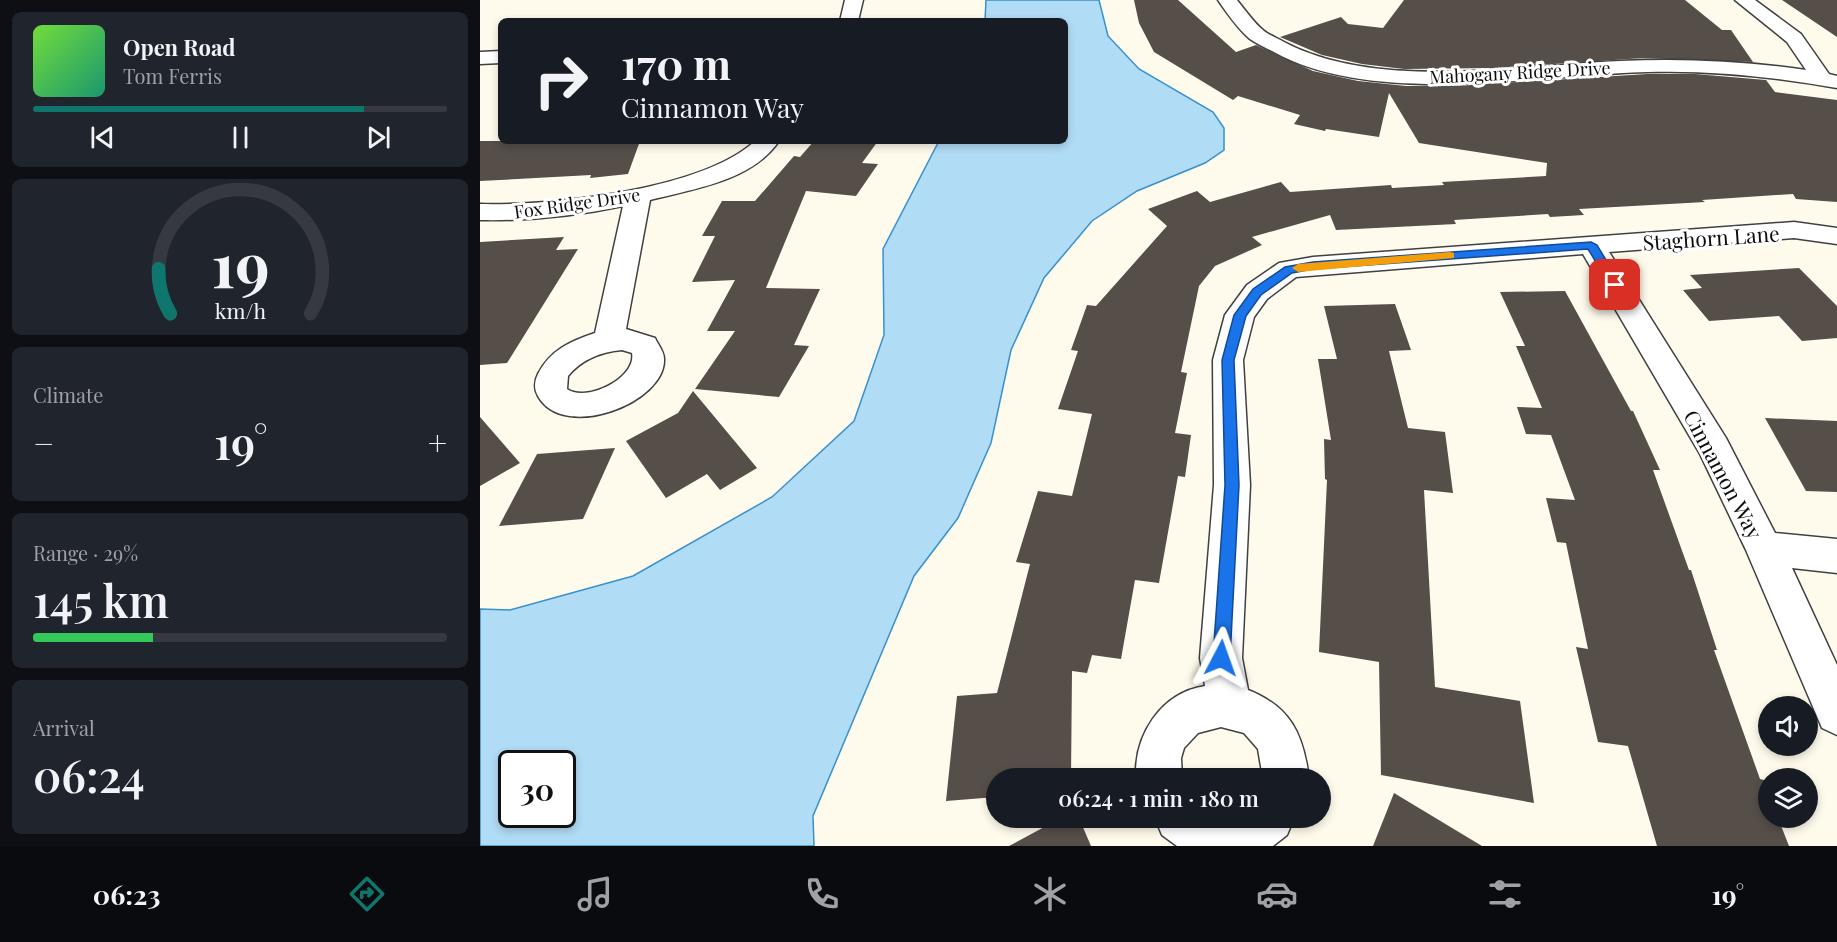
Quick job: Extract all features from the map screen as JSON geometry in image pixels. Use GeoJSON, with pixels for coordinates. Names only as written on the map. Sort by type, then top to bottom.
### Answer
{"type":"FeatureCollection","features":[{"type":"Feature","properties":{"kind":"street"},"geometry":{"type":"LineString","coordinates":[[850,18],[854,0]]}},
{"type":"Feature","properties":{"kind":"street","name":"Mahogany Ridge Drive"},"geometry":{"type":"LineString","coordinates":[[1227,0],[1246,27],[1287,54],[1366,74],[1435,78],[1618,67],[1680,66],[1830,80]]}},
{"type":"Feature","properties":{"kind":"street"},"geometry":{"type":"LineString","coordinates":[[1744,0],[1794,38],[1830,80]]}},
{"type":"Feature","properties":{"kind":"street"},"geometry":{"type":"LineString","coordinates":[[480,58],[498,57]]}},
{"type":"Feature","properties":{"kind":"street","name":"Fox Ridge Drive"},"geometry":{"type":"LineString","coordinates":[[480,212],[500,213],[590,205],[638,196],[709,177],[747,159],[764,144]]}},
{"type":"Feature","properties":{"kind":"street"},"geometry":{"type":"LineString","coordinates":[[609,340],[638,196]]}},
{"type":"Feature","properties":{"kind":"street","name":"Staghorn Lane"},"geometry":{"type":"LineString","coordinates":[[1230,705],[1221,658],[1232,485],[1228,360],[1240,315],[1257,292],[1289,269],[1313,266],[1794,231],[1837,236]]}},
{"type":"Feature","properties":{"kind":"street","name":"Cinnamon Way"},"geometry":{"type":"LineString","coordinates":[[1591,245],[1714,448],[1764,548],[1837,713]]}},
{"type":"Feature","properties":{"kind":"street"},"geometry":{"type":"LineString","coordinates":[[1764,548],[1837,556]]}},
{"type":"Feature","properties":{"kind":"street"},"geometry":{"type":"LineString","coordinates":[[1159,768],[1159,756],[1168,732],[1185,714],[1206,705],[1230,705],[1252,713],[1271,730],[1283,753],[1285,768]]}},
{"type":"Feature","properties":{"kind":"street"},"geometry":{"type":"LineString","coordinates":[[1189,828],[1213,839],[1240,838],[1259,828]]}},
{"type":"Feature","properties":{"kind":"water"},"geometry":{"type":"Polygon","coordinates":[[[986,0],[1099,0],[1108,36],[1139,69],[1213,112],[1224,128],[1224,150],[1205,163],[1137,191],[1092,221],[1044,278],[1011,350],[991,443],[958,518],[914,576],[813,816],[814,846],[480,846],[480,609],[510,610],[633,576],[772,497],[854,421],[884,335],[883,249],[937,144],[1068,144],[1068,18],[985,18],[986,0]]]}},
{"type":"Feature","properties":{"kind":"building"},"geometry":{"type":"Polygon","coordinates":[[[1134,0],[1178,0],[1236,52],[1256,45],[1313,71],[1358,81],[1406,86],[1456,86],[1647,74],[1695,74],[1766,80],[1775,92],[1837,100],[1837,202],[1796,199],[1793,194],[1702,200],[1705,202],[1579,209],[1584,215],[1550,217],[1548,214],[1454,220],[1456,224],[1336,230],[1330,215],[1252,237],[1262,245],[1215,266],[1199,286],[1181,372],[1187,373],[1175,433],[1191,435],[1185,477],[1178,476],[1159,583],[1135,580],[1121,659],[1092,655],[1087,673],[1072,671],[1071,768],[986,768],[986,798],[946,801],[957,696],[997,693],[1030,564],[1016,562],[1038,491],[1072,496],[1092,414],[1058,409],[1078,351],[1071,350],[1087,305],[1096,306],[1167,226],[1148,209],[1197,191],[1210,202],[1281,182],[1290,192],[1391,185],[1392,188],[1444,185],[1442,182],[1546,176],[1547,163],[1419,143],[1389,93],[1379,137],[1326,129],[1325,131],[1294,124],[1300,115],[1238,96],[1233,100],[1154,52],[1139,23],[1134,0]]]}},
{"type":"Feature","properties":{"kind":"building"},"geometry":{"type":"Polygon","coordinates":[[[1404,0],[1685,0],[1722,30],[1731,30],[1753,62],[1643,58],[1493,68],[1404,69],[1362,64],[1322,55],[1280,37],[1341,17],[1348,24],[1383,28],[1404,0]]]}},
{"type":"Feature","properties":{"kind":"building"},"geometry":{"type":"Polygon","coordinates":[[[1782,0],[1837,0],[1837,37],[1782,0]]]}},
{"type":"Feature","properties":{"kind":"building"},"geometry":{"type":"Polygon","coordinates":[[[480,141],[498,141],[498,144],[639,144],[628,174],[590,178],[591,175],[480,181],[480,141]]]}},
{"type":"Feature","properties":{"kind":"building"},"geometry":{"type":"Polygon","coordinates":[[[811,144],[876,144],[862,163],[878,164],[856,196],[806,191],[766,288],[820,289],[794,345],[809,346],[779,397],[695,389],[735,331],[707,331],[735,280],[692,282],[715,236],[702,236],[722,201],[755,201],[794,156],[800,157],[811,144]]]}},
{"type":"Feature","properties":{"kind":"building"},"geometry":{"type":"Polygon","coordinates":[[[564,237],[556,250],[578,249],[507,363],[480,365],[480,242],[564,237]]]}},
{"type":"Feature","properties":{"kind":"building"},"geometry":{"type":"Polygon","coordinates":[[[1799,268],[1837,306],[1837,338],[1802,341],[1779,316],[1709,321],[1683,290],[1702,288],[1690,275],[1799,268]]]}},
{"type":"Feature","properties":{"kind":"building"},"geometry":{"type":"Polygon","coordinates":[[[1565,291],[1633,411],[1660,470],[1653,470],[1689,570],[1691,570],[1717,650],[1714,650],[1758,773],[1758,828],[1782,828],[1789,846],[1657,846],[1628,746],[1598,742],[1576,647],[1588,649],[1566,543],[1557,542],[1546,498],[1575,500],[1551,435],[1526,434],[1517,407],[1542,408],[1516,346],[1525,346],[1500,292],[1565,291]]]}},
{"type":"Feature","properties":{"kind":"building"},"geometry":{"type":"Polygon","coordinates":[[[1395,304],[1411,350],[1389,351],[1408,428],[1445,432],[1453,493],[1424,490],[1435,687],[1520,701],[1534,803],[1381,775],[1379,662],[1319,652],[1327,480],[1325,479],[1324,439],[1331,440],[1318,359],[1337,359],[1324,306],[1395,304]]]}},
{"type":"Feature","properties":{"kind":"building"},"geometry":{"type":"Polygon","coordinates":[[[693,391],[757,468],[720,490],[707,474],[666,498],[626,441],[678,413],[693,391]]]}},
{"type":"Feature","properties":{"kind":"building"},"geometry":{"type":"Polygon","coordinates":[[[480,417],[520,463],[480,486],[480,417]]]}},
{"type":"Feature","properties":{"kind":"building"},"geometry":{"type":"Polygon","coordinates":[[[1765,418],[1837,421],[1837,492],[1806,491],[1765,418]]]}},
{"type":"Feature","properties":{"kind":"building"},"geometry":{"type":"Polygon","coordinates":[[[615,448],[583,519],[499,526],[537,454],[615,448]]]}},
{"type":"Feature","properties":{"kind":"building"},"geometry":{"type":"Polygon","coordinates":[[[1394,793],[1482,846],[1373,846],[1394,793]]]}},
{"type":"Feature","properties":{"kind":"building"},"geometry":{"type":"Polygon","coordinates":[[[1042,828],[1083,828],[1091,846],[1009,846],[1042,828]]]}},
{"type":"Feature","properties":{"kind":"slow traffic"},"geometry":{"type":"LineString","coordinates":[[1298,268],[1450,255]]}},
{"type":"Feature","properties":{"kind":"route"},"geometry":{"type":"LineString","coordinates":[[1221,658],[1232,485],[1228,360],[1240,315],[1257,292],[1289,269],[1591,245],[1615,285]]}}]}
